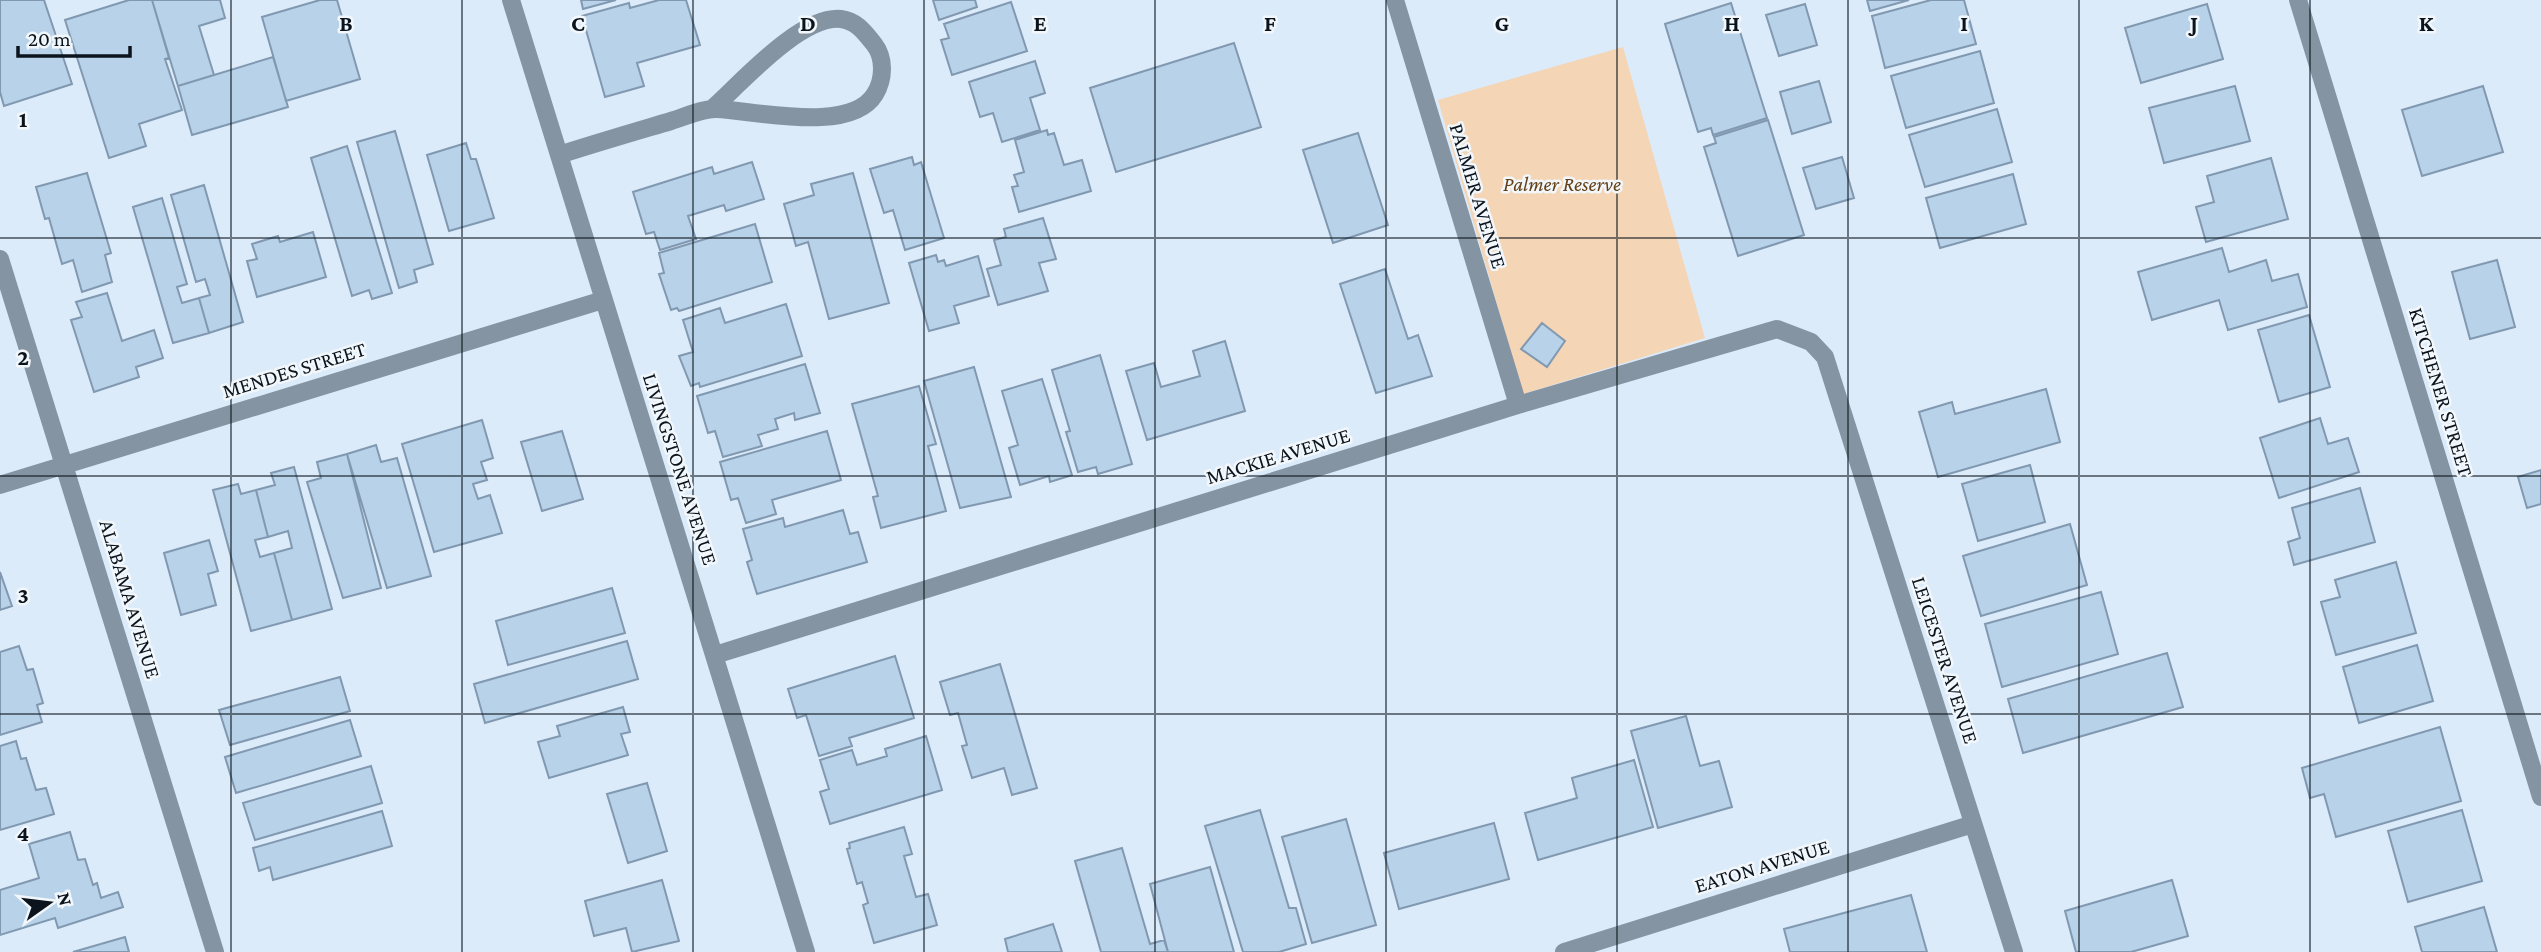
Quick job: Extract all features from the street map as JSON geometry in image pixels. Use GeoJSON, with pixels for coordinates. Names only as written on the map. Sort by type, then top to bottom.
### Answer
{"type":"FeatureCollection","features":[{"type":"Feature","properties":{"kind":"street","name":"LIVINGSTONE AVENUE"},"geometry":{"type":"LineString","coordinates":[[511,0],[806,952]]}},
{"type":"Feature","properties":{"kind":"street","name":"PALMER AVENUE"},"geometry":{"type":"LineString","coordinates":[[1395,0],[1518,405]]}},
{"type":"Feature","properties":{"kind":"street","name":"KITCHENER STREET"},"geometry":{"type":"LineString","coordinates":[[2298,0],[2541,797]]}},
{"type":"Feature","properties":{"kind":"street"},"geometry":{"type":"LineString","coordinates":[[558,155],[713,108],[816,118],[846,115],[869,102],[876,92],[883,67],[880,51],[860,26],[843,19],[823,20],[810,25],[767,59],[713,108]]}},
{"type":"Feature","properties":{"kind":"street","name":"ALABAMA AVENUE"},"geometry":{"type":"LineString","coordinates":[[0,259],[215,952]]}},
{"type":"Feature","properties":{"kind":"street","name":"MENDES STREET"},"geometry":{"type":"LineString","coordinates":[[0,485],[603,300]]}},
{"type":"Feature","properties":{"kind":"street","name":"MACKIE AVENUE"},"geometry":{"type":"LineString","coordinates":[[715,655],[1518,405],[1777,329],[1811,342],[1825,357],[1832,382]]}},
{"type":"Feature","properties":{"kind":"street","name":"LEICESTER AVENUE"},"geometry":{"type":"LineString","coordinates":[[1832,382],[2014,952]]}},
{"type":"Feature","properties":{"kind":"street","name":"EATON AVENUE"},"geometry":{"type":"LineString","coordinates":[[1564,952],[1973,824]]}},
{"type":"Feature","properties":{"kind":"green space","name":"Palmer Reserve"},"geometry":{"type":"Polygon","coordinates":[[[1623,47],[1705,338],[1523,394],[1438,100],[1623,47]]]}},
{"type":"Feature","properties":{"kind":"building"},"geometry":{"type":"Polygon","coordinates":[[[0,0],[44,0],[72,84],[4,106],[0,92],[0,0]]]}},
{"type":"Feature","properties":{"kind":"building"},"geometry":{"type":"Polygon","coordinates":[[[129,0],[152,0],[169,58],[165,59],[182,110],[139,124],[146,146],[109,158],[65,20],[129,0]]]}},
{"type":"Feature","properties":{"kind":"building"},"geometry":{"type":"Polygon","coordinates":[[[152,0],[220,0],[225,18],[199,26],[214,75],[178,86],[152,0]]]}},
{"type":"Feature","properties":{"kind":"building"},"geometry":{"type":"Polygon","coordinates":[[[320,0],[337,0],[360,79],[286,101],[262,17],[320,0]]]}},
{"type":"Feature","properties":{"kind":"building"},"geometry":{"type":"Polygon","coordinates":[[[581,0],[616,0],[583,9],[581,0]]]}},
{"type":"Feature","properties":{"kind":"building"},"geometry":{"type":"Polygon","coordinates":[[[659,0],[686,0],[700,45],[637,63],[644,86],[605,97],[582,16],[629,3],[630,8],[659,0]]]}},
{"type":"Feature","properties":{"kind":"building"},"geometry":{"type":"Polygon","coordinates":[[[933,0],[975,0],[977,7],[939,20],[933,0]]]}},
{"type":"Feature","properties":{"kind":"building"},"geometry":{"type":"Polygon","coordinates":[[[1867,0],[1909,0],[1870,11],[1867,0]]]}},
{"type":"Feature","properties":{"kind":"building"},"geometry":{"type":"Polygon","coordinates":[[[1931,0],[1964,0],[1976,44],[1885,68],[1872,16],[1931,0]]]}},
{"type":"Feature","properties":{"kind":"building"},"geometry":{"type":"Polygon","coordinates":[[[1011,2],[1027,51],[952,75],[941,40],[949,38],[944,24],[1011,2]]]}},
{"type":"Feature","properties":{"kind":"building"},"geometry":{"type":"Polygon","coordinates":[[[1731,3],[1767,118],[1713,135],[1711,128],[1698,132],[1665,24],[1731,3]]]}},
{"type":"Feature","properties":{"kind":"building"},"geometry":{"type":"Polygon","coordinates":[[[1805,4],[1817,45],[1779,56],[1766,15],[1805,4]]]}},
{"type":"Feature","properties":{"kind":"building"},"geometry":{"type":"Polygon","coordinates":[[[2207,4],[2223,59],[2141,83],[2125,28],[2207,4]]]}},
{"type":"Feature","properties":{"kind":"building"},"geometry":{"type":"Polygon","coordinates":[[[1234,43],[1261,127],[1116,172],[1090,88],[1234,43]]]}},
{"type":"Feature","properties":{"kind":"building"},"geometry":{"type":"Polygon","coordinates":[[[1980,51],[1994,103],[1906,128],[1891,76],[1980,51]]]}},
{"type":"Feature","properties":{"kind":"building"},"geometry":{"type":"Polygon","coordinates":[[[273,57],[288,107],[192,135],[178,86],[273,57]]]}},
{"type":"Feature","properties":{"kind":"building"},"geometry":{"type":"Polygon","coordinates":[[[1035,61],[1045,93],[1030,98],[1040,130],[1002,142],[993,113],[980,117],[969,82],[1035,61]]]}},
{"type":"Feature","properties":{"kind":"building"},"geometry":{"type":"Polygon","coordinates":[[[1819,81],[1831,122],[1792,134],[1780,92],[1819,81]]]}},
{"type":"Feature","properties":{"kind":"building"},"geometry":{"type":"Polygon","coordinates":[[[2235,86],[2250,141],[2164,163],[2149,108],[2235,86]]]}},
{"type":"Feature","properties":{"kind":"building"},"geometry":{"type":"Polygon","coordinates":[[[2483,86],[2503,152],[2422,176],[2402,110],[2483,86]]]}},
{"type":"Feature","properties":{"kind":"building"},"geometry":{"type":"Polygon","coordinates":[[[1997,109],[2012,162],[1925,187],[1909,135],[1997,109]]]}},
{"type":"Feature","properties":{"kind":"building"},"geometry":{"type":"Polygon","coordinates":[[[1768,120],[1804,235],[1738,256],[1704,147],[1716,143],[1714,137],[1768,120]]]}},
{"type":"Feature","properties":{"kind":"building"},"geometry":{"type":"Polygon","coordinates":[[[1047,130],[1048,135],[1054,133],[1064,165],[1082,160],[1091,191],[1019,212],[1012,187],[1018,186],[1014,175],[1024,172],[1015,140],[1047,130]]]}},
{"type":"Feature","properties":{"kind":"building"},"geometry":{"type":"Polygon","coordinates":[[[395,131],[433,264],[414,270],[417,282],[399,288],[357,142],[395,131]]]}},
{"type":"Feature","properties":{"kind":"building"},"geometry":{"type":"Polygon","coordinates":[[[1358,133],[1388,225],[1333,243],[1303,150],[1358,133]]]}},
{"type":"Feature","properties":{"kind":"building"},"geometry":{"type":"Polygon","coordinates":[[[466,143],[471,159],[476,159],[494,218],[449,231],[427,155],[466,143]]]}},
{"type":"Feature","properties":{"kind":"building"},"geometry":{"type":"Polygon","coordinates":[[[347,146],[392,293],[372,299],[369,290],[352,296],[311,158],[347,146]]]}},
{"type":"Feature","properties":{"kind":"building"},"geometry":{"type":"Polygon","coordinates":[[[912,157],[914,165],[921,162],[944,238],[905,250],[893,210],[884,213],[870,169],[912,157]]]}},
{"type":"Feature","properties":{"kind":"building"},"geometry":{"type":"Polygon","coordinates":[[[1842,157],[1854,198],[1816,209],[1803,168],[1842,157]]]}},
{"type":"Feature","properties":{"kind":"building"},"geometry":{"type":"Polygon","coordinates":[[[2271,158],[2288,219],[2206,242],[2196,207],[2214,202],[2207,176],[2271,158]]]}},
{"type":"Feature","properties":{"kind":"building"},"geometry":{"type":"Polygon","coordinates":[[[752,162],[764,199],[726,211],[724,205],[688,216],[696,239],[660,250],[654,232],[646,234],[633,192],[712,167],[714,174],[752,162]]]}},
{"type":"Feature","properties":{"kind":"building"},"geometry":{"type":"Polygon","coordinates":[[[87,173],[111,253],[105,255],[112,282],[82,292],[73,260],[62,264],[49,218],[45,219],[36,187],[87,173]]]}},
{"type":"Feature","properties":{"kind":"building"},"geometry":{"type":"Polygon","coordinates":[[[853,173],[889,303],[829,319],[808,242],[796,246],[784,204],[814,195],[811,184],[853,173]]]}},
{"type":"Feature","properties":{"kind":"building"},"geometry":{"type":"Polygon","coordinates":[[[2013,174],[2026,224],[1940,248],[1926,198],[2013,174]]]}},
{"type":"Feature","properties":{"kind":"building"},"geometry":{"type":"Polygon","coordinates":[[[204,185],[243,322],[209,333],[199,298],[210,295],[205,279],[196,282],[171,195],[204,185]]]}},
{"type":"Feature","properties":{"kind":"building"},"geometry":{"type":"Polygon","coordinates":[[[162,198],[187,284],[177,287],[182,303],[199,298],[209,333],[173,343],[133,207],[162,198]]]}},
{"type":"Feature","properties":{"kind":"building"},"geometry":{"type":"Polygon","coordinates":[[[1043,218],[1056,259],[1039,263],[1048,291],[998,305],[987,269],[1001,265],[994,240],[1006,237],[1004,229],[1043,218]]]}},
{"type":"Feature","properties":{"kind":"building"},"geometry":{"type":"Polygon","coordinates":[[[755,224],[772,282],[679,311],[677,308],[671,310],[659,274],[664,273],[659,253],[755,224]]]}},
{"type":"Feature","properties":{"kind":"building"},"geometry":{"type":"Polygon","coordinates":[[[313,232],[326,277],[257,297],[247,261],[257,259],[252,244],[278,236],[280,242],[313,232]]]}},
{"type":"Feature","properties":{"kind":"building"},"geometry":{"type":"Polygon","coordinates":[[[2222,248],[2229,272],[2266,260],[2272,281],[2298,274],[2307,307],[2228,330],[2219,300],[2152,320],[2138,272],[2222,248]]]}},
{"type":"Feature","properties":{"kind":"building"},"geometry":{"type":"Polygon","coordinates":[[[936,255],[938,262],[944,260],[946,266],[978,256],[989,296],[954,306],[959,323],[929,331],[909,263],[936,255]]]}},
{"type":"Feature","properties":{"kind":"building"},"geometry":{"type":"Polygon","coordinates":[[[2497,260],[2515,327],[2470,339],[2452,272],[2497,260]]]}},
{"type":"Feature","properties":{"kind":"building"},"geometry":{"type":"Polygon","coordinates":[[[1385,269],[1408,339],[1418,335],[1432,376],[1376,393],[1340,284],[1385,269]]]}},
{"type":"Feature","properties":{"kind":"building"},"geometry":{"type":"Polygon","coordinates":[[[107,293],[122,341],[154,330],[163,358],[136,367],[139,377],[94,392],[71,320],[82,317],[76,302],[107,293]]]}},
{"type":"Feature","properties":{"kind":"building"},"geometry":{"type":"Polygon","coordinates":[[[786,304],[802,356],[700,387],[699,383],[691,386],[679,356],[693,352],[683,320],[720,308],[725,323],[786,304]]]}},
{"type":"Feature","properties":{"kind":"building"},"geometry":{"type":"Polygon","coordinates":[[[2309,315],[2330,387],[2279,402],[2258,330],[2309,315]]]}},
{"type":"Feature","properties":{"kind":"building"},"geometry":{"type":"Polygon","coordinates":[[[1542,323],[1565,341],[1547,367],[1521,349],[1542,323]]]}},
{"type":"Feature","properties":{"kind":"building"},"geometry":{"type":"Polygon","coordinates":[[[1225,341],[1245,411],[1147,440],[1126,371],[1154,363],[1161,387],[1200,376],[1193,351],[1225,341]]]}},
{"type":"Feature","properties":{"kind":"building"},"geometry":{"type":"Polygon","coordinates":[[[1100,355],[1132,464],[1098,474],[1096,467],[1078,472],[1066,432],[1070,431],[1052,370],[1100,355]]]}},
{"type":"Feature","properties":{"kind":"building"},"geometry":{"type":"Polygon","coordinates":[[[805,364],[820,413],[795,420],[794,413],[775,419],[778,429],[758,435],[762,446],[723,457],[715,431],[708,433],[697,396],[805,364]]]}},
{"type":"Feature","properties":{"kind":"building"},"geometry":{"type":"Polygon","coordinates":[[[974,367],[1011,497],[960,508],[924,381],[974,367]]]}},
{"type":"Feature","properties":{"kind":"building"},"geometry":{"type":"Polygon","coordinates":[[[1042,379],[1072,475],[1050,482],[1049,476],[1020,485],[1009,448],[1018,445],[1002,391],[1042,379]]]}},
{"type":"Feature","properties":{"kind":"building"},"geometry":{"type":"Polygon","coordinates":[[[919,386],[936,444],[928,446],[946,511],[881,528],[873,497],[878,496],[852,404],[919,386]]]}},
{"type":"Feature","properties":{"kind":"building"},"geometry":{"type":"Polygon","coordinates":[[[2046,389],[2060,442],[1938,477],[1919,412],[1952,402],[1955,414],[2046,389]]]}},
{"type":"Feature","properties":{"kind":"building"},"geometry":{"type":"Polygon","coordinates":[[[2320,418],[2328,444],[2348,438],[2359,472],[2279,498],[2260,438],[2320,418]]]}},
{"type":"Feature","properties":{"kind":"building"},"geometry":{"type":"Polygon","coordinates":[[[482,420],[493,458],[481,462],[487,480],[473,484],[478,499],[490,495],[502,533],[434,552],[402,444],[482,420]]]}},
{"type":"Feature","properties":{"kind":"building"},"geometry":{"type":"Polygon","coordinates":[[[562,431],[583,499],[542,511],[521,442],[562,431]]]}},
{"type":"Feature","properties":{"kind":"building"},"geometry":{"type":"Polygon","coordinates":[[[827,431],[841,480],[772,500],[776,514],[746,523],[738,498],[731,500],[720,462],[827,431]]]}},
{"type":"Feature","properties":{"kind":"building"},"geometry":{"type":"Polygon","coordinates":[[[376,445],[381,462],[397,458],[431,576],[387,588],[347,454],[376,445]]]}},
{"type":"Feature","properties":{"kind":"building"},"geometry":{"type":"Polygon","coordinates":[[[347,454],[381,588],[343,598],[307,482],[321,478],[317,462],[347,454]]]}},
{"type":"Feature","properties":{"kind":"building"},"geometry":{"type":"Polygon","coordinates":[[[2030,465],[2045,522],[1978,541],[1962,484],[2030,465]]]}},
{"type":"Feature","properties":{"kind":"building"},"geometry":{"type":"Polygon","coordinates":[[[294,467],[332,609],[292,620],[274,553],[292,548],[288,531],[268,537],[256,490],[275,485],[271,473],[294,467]]]}},
{"type":"Feature","properties":{"kind":"building"},"geometry":{"type":"Polygon","coordinates":[[[2541,470],[2541,504],[2527,508],[2518,477],[2541,470]]]}},
{"type":"Feature","properties":{"kind":"building"},"geometry":{"type":"Polygon","coordinates":[[[238,484],[241,494],[256,490],[268,537],[255,540],[260,557],[274,553],[292,620],[251,631],[213,490],[238,484]]]}},
{"type":"Feature","properties":{"kind":"building"},"geometry":{"type":"Polygon","coordinates":[[[2360,488],[2375,542],[2294,565],[2288,542],[2300,538],[2292,508],[2360,488]]]}},
{"type":"Feature","properties":{"kind":"building"},"geometry":{"type":"Polygon","coordinates":[[[843,510],[850,534],[858,532],[867,562],[757,594],[747,562],[752,560],[743,529],[783,518],[785,527],[843,510]]]}},
{"type":"Feature","properties":{"kind":"building"},"geometry":{"type":"Polygon","coordinates":[[[2070,524],[2087,585],[1981,616],[1963,556],[2070,524]]]}},
{"type":"Feature","properties":{"kind":"building"},"geometry":{"type":"Polygon","coordinates":[[[209,540],[218,571],[208,574],[216,605],[181,615],[164,553],[209,540]]]}},
{"type":"Feature","properties":{"kind":"building"},"geometry":{"type":"Polygon","coordinates":[[[2396,562],[2416,633],[2336,655],[2321,602],[2340,597],[2335,580],[2396,562]]]}},
{"type":"Feature","properties":{"kind":"building"},"geometry":{"type":"Polygon","coordinates":[[[0,572],[12,606],[0,610],[0,572]]]}},
{"type":"Feature","properties":{"kind":"building"},"geometry":{"type":"Polygon","coordinates":[[[612,588],[625,633],[508,665],[496,621],[612,588]]]}},
{"type":"Feature","properties":{"kind":"building"},"geometry":{"type":"Polygon","coordinates":[[[2101,592],[2118,654],[2002,687],[1985,624],[2101,592]]]}},
{"type":"Feature","properties":{"kind":"building"},"geometry":{"type":"Polygon","coordinates":[[[627,641],[638,679],[485,723],[474,684],[627,641]]]}},
{"type":"Feature","properties":{"kind":"building"},"geometry":{"type":"Polygon","coordinates":[[[2417,645],[2433,701],[2359,723],[2343,667],[2417,645]]]}},
{"type":"Feature","properties":{"kind":"building"},"geometry":{"type":"Polygon","coordinates":[[[19,646],[27,670],[33,669],[43,703],[37,705],[42,722],[0,735],[0,652],[19,646]]]}},
{"type":"Feature","properties":{"kind":"building"},"geometry":{"type":"Polygon","coordinates":[[[2167,653],[2183,707],[2023,753],[2008,699],[2167,653]]]}},
{"type":"Feature","properties":{"kind":"building"},"geometry":{"type":"Polygon","coordinates":[[[895,656],[914,718],[849,738],[852,746],[819,756],[806,715],[797,718],[788,689],[895,656]]]}},
{"type":"Feature","properties":{"kind":"building"},"geometry":{"type":"Polygon","coordinates":[[[1000,664],[1037,788],[1012,795],[1004,768],[972,778],[962,746],[967,745],[958,713],[950,715],[940,682],[1000,664]]]}},
{"type":"Feature","properties":{"kind":"building"},"geometry":{"type":"Polygon","coordinates":[[[340,677],[350,711],[230,745],[219,710],[340,677]]]}},
{"type":"Feature","properties":{"kind":"building"},"geometry":{"type":"Polygon","coordinates":[[[623,707],[630,732],[621,734],[628,755],[549,778],[538,742],[560,736],[557,726],[623,707]]]}},
{"type":"Feature","properties":{"kind":"building"},"geometry":{"type":"Polygon","coordinates":[[[1686,716],[1700,766],[1719,761],[1732,807],[1658,828],[1631,731],[1686,716]]]}},
{"type":"Feature","properties":{"kind":"building"},"geometry":{"type":"Polygon","coordinates":[[[350,720],[361,756],[236,793],[225,757],[350,720]]]}},
{"type":"Feature","properties":{"kind":"building"},"geometry":{"type":"Polygon","coordinates":[[[2440,727],[2461,801],[2336,837],[2324,794],[2310,798],[2302,768],[2440,727]]]}},
{"type":"Feature","properties":{"kind":"building"},"geometry":{"type":"Polygon","coordinates":[[[926,736],[942,790],[830,824],[820,792],[829,789],[820,760],[852,750],[857,765],[887,756],[885,749],[926,736]]]}},
{"type":"Feature","properties":{"kind":"building"},"geometry":{"type":"Polygon","coordinates":[[[16,741],[21,759],[26,758],[36,790],[46,788],[54,814],[0,830],[0,746],[16,741]]]}},
{"type":"Feature","properties":{"kind":"building"},"geometry":{"type":"Polygon","coordinates":[[[1634,760],[1653,827],[1538,860],[1525,813],[1577,798],[1572,778],[1634,760]]]}},
{"type":"Feature","properties":{"kind":"building"},"geometry":{"type":"Polygon","coordinates":[[[371,766],[382,803],[255,840],[243,803],[371,766]]]}},
{"type":"Feature","properties":{"kind":"building"},"geometry":{"type":"Polygon","coordinates":[[[647,783],[667,851],[628,863],[607,794],[647,783]]]}},
{"type":"Feature","properties":{"kind":"building"},"geometry":{"type":"Polygon","coordinates":[[[1260,810],[1289,908],[1296,908],[1306,944],[1279,952],[1243,952],[1205,826],[1260,810]]]}},
{"type":"Feature","properties":{"kind":"building"},"geometry":{"type":"Polygon","coordinates":[[[2462,810],[2482,881],[2408,902],[2388,831],[2462,810]]]}},
{"type":"Feature","properties":{"kind":"building"},"geometry":{"type":"Polygon","coordinates":[[[382,811],[392,846],[273,880],[270,867],[259,871],[253,848],[382,811]]]}},
{"type":"Feature","properties":{"kind":"building"},"geometry":{"type":"Polygon","coordinates":[[[1346,819],[1376,925],[1312,943],[1282,837],[1346,819]]]}},
{"type":"Feature","properties":{"kind":"building"},"geometry":{"type":"Polygon","coordinates":[[[1494,823],[1509,879],[1399,909],[1384,853],[1494,823]]]}},
{"type":"Feature","properties":{"kind":"building"},"geometry":{"type":"Polygon","coordinates":[[[904,827],[912,854],[904,856],[916,897],[928,894],[937,925],[874,943],[863,905],[868,903],[862,882],[857,884],[847,849],[850,848],[849,843],[904,827]]]}},
{"type":"Feature","properties":{"kind":"building"},"geometry":{"type":"Polygon","coordinates":[[[70,832],[78,860],[85,859],[93,885],[97,883],[101,898],[118,892],[123,907],[58,928],[55,918],[0,935],[0,890],[39,878],[29,844],[70,832]]]}},
{"type":"Feature","properties":{"kind":"building"},"geometry":{"type":"Polygon","coordinates":[[[1122,848],[1150,944],[1164,940],[1168,952],[1101,952],[1075,861],[1122,848]]]}},
{"type":"Feature","properties":{"kind":"building"},"geometry":{"type":"Polygon","coordinates":[[[1210,867],[1234,952],[1168,952],[1150,884],[1210,867]]]}},
{"type":"Feature","properties":{"kind":"building"},"geometry":{"type":"Polygon","coordinates":[[[662,880],[679,941],[632,952],[626,928],[594,936],[585,901],[662,880]]]}},
{"type":"Feature","properties":{"kind":"building"},"geometry":{"type":"Polygon","coordinates":[[[2172,880],[2188,936],[2131,952],[2076,952],[2065,911],[2172,880]]]}},
{"type":"Feature","properties":{"kind":"building"},"geometry":{"type":"Polygon","coordinates":[[[1911,895],[1927,952],[1790,952],[1784,929],[1911,895]]]}},
{"type":"Feature","properties":{"kind":"building"},"geometry":{"type":"Polygon","coordinates":[[[2484,907],[2497,952],[2422,952],[2415,927],[2484,907]]]}},
{"type":"Feature","properties":{"kind":"building"},"geometry":{"type":"Polygon","coordinates":[[[1053,924],[1062,952],[1008,952],[1005,939],[1053,924]]]}},
{"type":"Feature","properties":{"kind":"building"},"geometry":{"type":"Polygon","coordinates":[[[125,937],[129,952],[73,952],[125,937]]]}}]}
